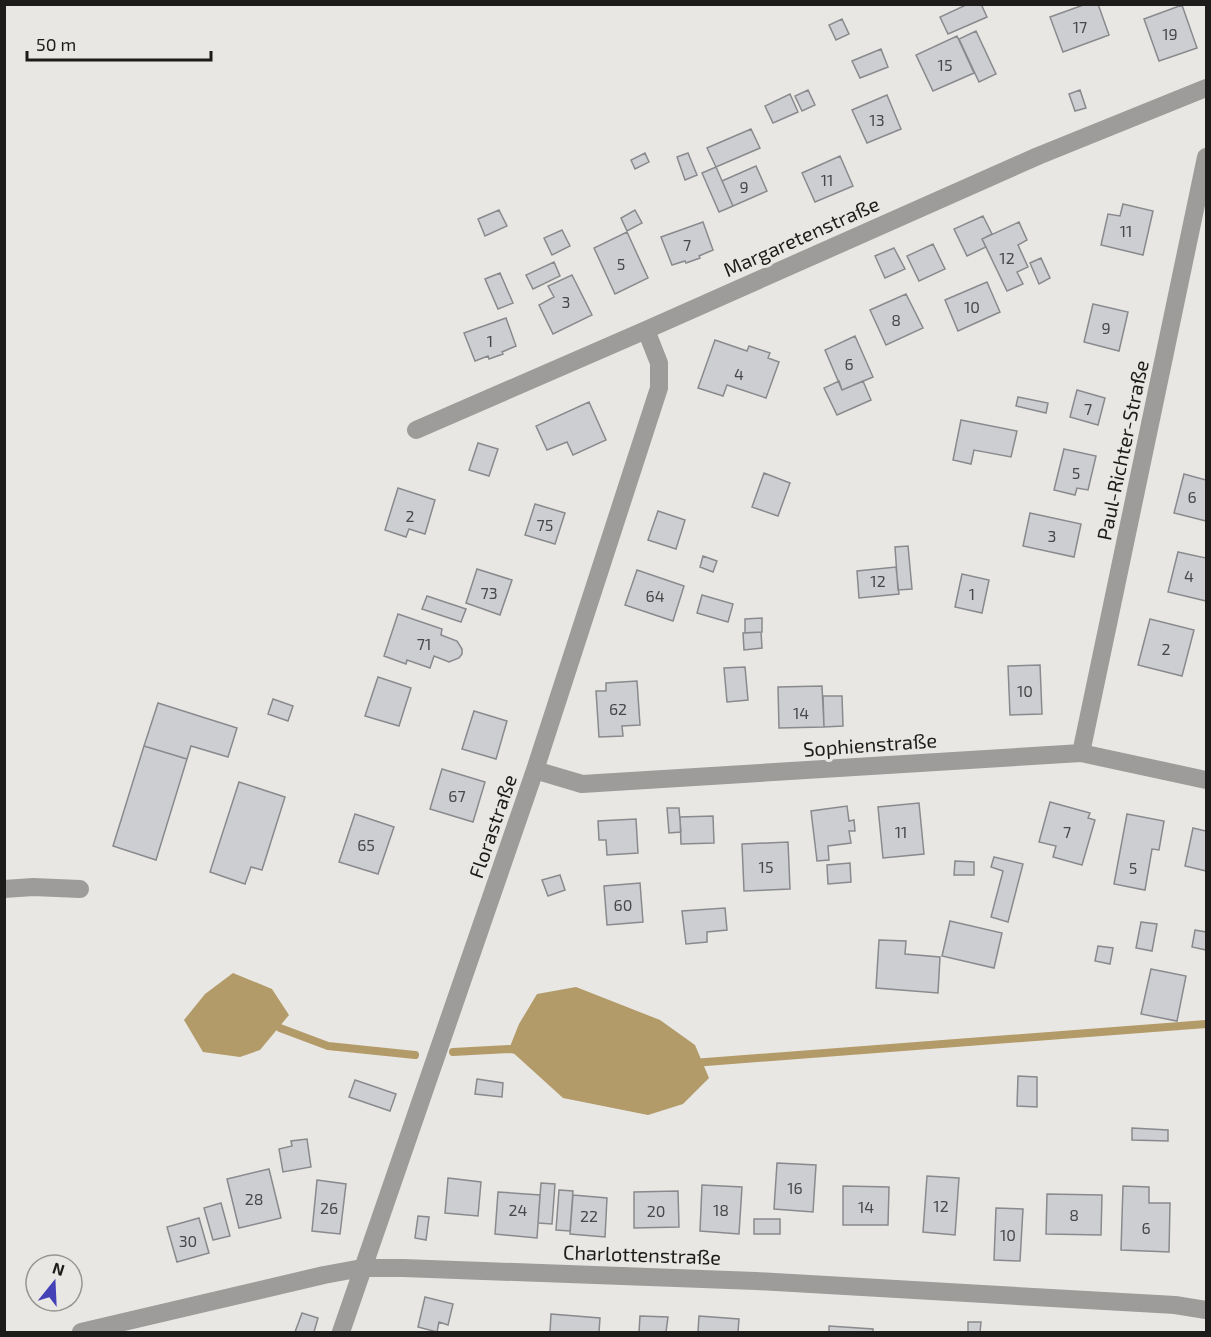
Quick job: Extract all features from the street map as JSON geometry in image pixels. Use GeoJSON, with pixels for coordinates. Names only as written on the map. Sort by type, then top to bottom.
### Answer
{"type":"FeatureCollection","features":[{"type":"Feature","properties":{"kind":"street","name":"Margaretenstraße"},"geometry":{"type":"LineString","coordinates":[[416,430],[1038,156],[1206,88]]}},
{"type":"Feature","properties":{"kind":"street","name":"Paul-Richter-Straße"},"geometry":{"type":"LineString","coordinates":[[1081,753],[1206,157]]}},
{"type":"Feature","properties":{"kind":"street","name":"Florastraße"},"geometry":{"type":"LineString","coordinates":[[341,1332],[535,770],[659,388],[659,363],[646,330]]}},
{"type":"Feature","properties":{"kind":"street","name":"Sophienstraße"},"geometry":{"type":"LineString","coordinates":[[535,770],[582,784],[1081,753],[1206,780]]}},
{"type":"Feature","properties":{"kind":"street"},"geometry":{"type":"LineString","coordinates":[[4,889],[33,887],[80,889]]}},
{"type":"Feature","properties":{"kind":"street","name":"Charlottenstraße"},"geometry":{"type":"LineString","coordinates":[[81,1332],[362,1268],[756,1281],[1175,1305],[1206,1310]]}},
{"type":"Feature","properties":{"kind":"shaded area"},"geometry":{"type":"Polygon","coordinates":[[[233,973],[272,989],[289,1015],[260,1050],[240,1057],[203,1052],[184,1020],[205,994],[233,973]]]}},
{"type":"Feature","properties":{"kind":"shaded area"},"geometry":{"type":"Polygon","coordinates":[[[576,987],[660,1020],[695,1045],[709,1078],[683,1104],[648,1115],[563,1098],[509,1049],[519,1024],[537,994],[576,987]]]}},
{"type":"Feature","properties":{"kind":"building"},"geometry":{"type":"Polygon","coordinates":[[[968,4],[981,4],[987,17],[948,34],[940,17],[968,4]]]}},
{"type":"Feature","properties":{"kind":"building"},"geometry":{"type":"Polygon","coordinates":[[[1086,4],[1098,4],[1109,35],[1063,52],[1050,17],[1086,4]]]}},
{"type":"Feature","properties":{"kind":"building"},"geometry":{"type":"Polygon","coordinates":[[[1182,5],[1197,48],[1159,61],[1144,19],[1182,5]]]}},
{"type":"Feature","properties":{"kind":"building"},"geometry":{"type":"Polygon","coordinates":[[[842,19],[849,34],[836,40],[829,25],[842,19]]]}},
{"type":"Feature","properties":{"kind":"building"},"geometry":{"type":"Polygon","coordinates":[[[976,31],[996,74],[979,82],[959,39],[976,31]]]}},
{"type":"Feature","properties":{"kind":"building"},"geometry":{"type":"Polygon","coordinates":[[[957,36],[974,73],[933,91],[916,55],[957,36]]]}},
{"type":"Feature","properties":{"kind":"building"},"geometry":{"type":"Polygon","coordinates":[[[881,49],[888,67],[860,78],[852,61],[881,49]]]}},
{"type":"Feature","properties":{"kind":"building"},"geometry":{"type":"Polygon","coordinates":[[[808,90],[815,105],[802,111],[795,96],[808,90]]]}},
{"type":"Feature","properties":{"kind":"building"},"geometry":{"type":"Polygon","coordinates":[[[1080,90],[1086,108],[1075,111],[1069,94],[1080,90]]]}},
{"type":"Feature","properties":{"kind":"building"},"geometry":{"type":"Polygon","coordinates":[[[790,94],[798,112],[773,123],[765,106],[790,94]]]}},
{"type":"Feature","properties":{"kind":"building"},"geometry":{"type":"Polygon","coordinates":[[[887,95],[901,129],[867,143],[852,110],[887,95]]]}},
{"type":"Feature","properties":{"kind":"building"},"geometry":{"type":"Polygon","coordinates":[[[751,129],[760,148],[716,167],[707,148],[751,129]]]}},
{"type":"Feature","properties":{"kind":"building"},"geometry":{"type":"Polygon","coordinates":[[[645,153],[649,162],[635,169],[631,160],[645,153]]]}},
{"type":"Feature","properties":{"kind":"building"},"geometry":{"type":"Polygon","coordinates":[[[688,153],[697,175],[685,180],[677,157],[688,153]]]}},
{"type":"Feature","properties":{"kind":"building"},"geometry":{"type":"Polygon","coordinates":[[[840,156],[853,186],[815,202],[802,173],[840,156]]]}},
{"type":"Feature","properties":{"kind":"building"},"geometry":{"type":"Polygon","coordinates":[[[756,166],[767,191],[733,206],[722,181],[756,166]]]}},
{"type":"Feature","properties":{"kind":"building"},"geometry":{"type":"Polygon","coordinates":[[[716,167],[733,206],[719,212],[702,173],[716,167]]]}},
{"type":"Feature","properties":{"kind":"building"},"geometry":{"type":"Polygon","coordinates":[[[1123,204],[1153,211],[1143,255],[1101,245],[1108,214],[1120,216],[1123,204]]]}},
{"type":"Feature","properties":{"kind":"building"},"geometry":{"type":"Polygon","coordinates":[[[499,210],[507,226],[485,236],[478,219],[499,210]]]}},
{"type":"Feature","properties":{"kind":"building"},"geometry":{"type":"Polygon","coordinates":[[[635,210],[642,223],[627,231],[621,218],[635,210]]]}},
{"type":"Feature","properties":{"kind":"building"},"geometry":{"type":"Polygon","coordinates":[[[983,216],[992,234],[982,239],[986,247],[967,256],[954,229],[983,216]]]}},
{"type":"Feature","properties":{"kind":"building"},"geometry":{"type":"Polygon","coordinates":[[[703,222],[713,250],[699,256],[700,258],[672,265],[661,237],[703,222]]]}},
{"type":"Feature","properties":{"kind":"building"},"geometry":{"type":"Polygon","coordinates":[[[1019,222],[1027,240],[1018,245],[1028,267],[1017,272],[1023,284],[1007,291],[982,239],[1019,222]]]}},
{"type":"Feature","properties":{"kind":"building"},"geometry":{"type":"Polygon","coordinates":[[[562,230],[570,246],[552,255],[544,238],[562,230]]]}},
{"type":"Feature","properties":{"kind":"building"},"geometry":{"type":"Polygon","coordinates":[[[627,232],[648,278],[615,294],[594,248],[627,232]]]}},
{"type":"Feature","properties":{"kind":"building"},"geometry":{"type":"Polygon","coordinates":[[[933,244],[945,269],[919,281],[907,256],[933,244]]]}},
{"type":"Feature","properties":{"kind":"building"},"geometry":{"type":"Polygon","coordinates":[[[894,248],[905,269],[885,278],[875,256],[894,248]]]}},
{"type":"Feature","properties":{"kind":"building"},"geometry":{"type":"Polygon","coordinates":[[[1041,258],[1050,278],[1039,284],[1030,263],[1041,258]]]}},
{"type":"Feature","properties":{"kind":"building"},"geometry":{"type":"Polygon","coordinates":[[[554,262],[560,276],[533,289],[526,275],[554,262]]]}},
{"type":"Feature","properties":{"kind":"building"},"geometry":{"type":"Polygon","coordinates":[[[500,273],[513,303],[498,309],[485,279],[500,273]]]}},
{"type":"Feature","properties":{"kind":"building"},"geometry":{"type":"Polygon","coordinates":[[[572,275],[592,315],[553,334],[539,305],[554,297],[548,286],[572,275]]]}},
{"type":"Feature","properties":{"kind":"building"},"geometry":{"type":"Polygon","coordinates":[[[987,282],[1000,312],[958,331],[945,300],[987,282]]]}},
{"type":"Feature","properties":{"kind":"building"},"geometry":{"type":"Polygon","coordinates":[[[906,294],[923,328],[886,345],[870,310],[906,294]]]}},
{"type":"Feature","properties":{"kind":"building"},"geometry":{"type":"Polygon","coordinates":[[[1093,304],[1128,312],[1119,351],[1084,342],[1093,304]]]}},
{"type":"Feature","properties":{"kind":"building"},"geometry":{"type":"Polygon","coordinates":[[[506,318],[516,346],[502,352],[503,354],[475,361],[464,333],[506,318]]]}},
{"type":"Feature","properties":{"kind":"building"},"geometry":{"type":"Polygon","coordinates":[[[855,336],[873,377],[842,390],[825,350],[855,336]]]}},
{"type":"Feature","properties":{"kind":"building"},"geometry":{"type":"Polygon","coordinates":[[[715,340],[747,351],[749,346],[770,353],[768,358],[779,362],[766,398],[727,385],[723,396],[698,388],[715,340]]]}},
{"type":"Feature","properties":{"kind":"building"},"geometry":{"type":"Polygon","coordinates":[[[839,381],[842,390],[863,381],[871,400],[837,415],[824,388],[839,381]]]}},
{"type":"Feature","properties":{"kind":"building"},"geometry":{"type":"Polygon","coordinates":[[[1077,390],[1105,398],[1098,425],[1070,417],[1077,390]]]}},
{"type":"Feature","properties":{"kind":"building"},"geometry":{"type":"Polygon","coordinates":[[[1018,397],[1048,403],[1046,413],[1016,406],[1018,397]]]}},
{"type":"Feature","properties":{"kind":"building"},"geometry":{"type":"Polygon","coordinates":[[[589,402],[606,440],[573,455],[567,442],[547,450],[536,426],[589,402]]]}},
{"type":"Feature","properties":{"kind":"building"},"geometry":{"type":"Polygon","coordinates":[[[961,420],[1017,431],[1011,457],[974,450],[971,464],[953,460],[961,420]]]}},
{"type":"Feature","properties":{"kind":"building"},"geometry":{"type":"Polygon","coordinates":[[[478,443],[498,449],[489,476],[469,470],[478,443]]]}},
{"type":"Feature","properties":{"kind":"building"},"geometry":{"type":"Polygon","coordinates":[[[1064,449],[1096,456],[1088,490],[1077,488],[1075,495],[1054,490],[1064,449]]]}},
{"type":"Feature","properties":{"kind":"building"},"geometry":{"type":"Polygon","coordinates":[[[764,473],[790,483],[778,516],[752,507],[764,473]]]}},
{"type":"Feature","properties":{"kind":"building"},"geometry":{"type":"Polygon","coordinates":[[[1184,474],[1206,480],[1206,521],[1174,513],[1184,474]]]}},
{"type":"Feature","properties":{"kind":"building"},"geometry":{"type":"Polygon","coordinates":[[[398,488],[435,500],[425,534],[409,529],[406,537],[385,530],[398,488]]]}},
{"type":"Feature","properties":{"kind":"building"},"geometry":{"type":"Polygon","coordinates":[[[535,504],[565,513],[555,544],[525,535],[535,504]]]}},
{"type":"Feature","properties":{"kind":"building"},"geometry":{"type":"Polygon","coordinates":[[[658,511],[685,520],[676,549],[648,540],[658,511]]]}},
{"type":"Feature","properties":{"kind":"building"},"geometry":{"type":"Polygon","coordinates":[[[1030,513],[1081,524],[1074,557],[1023,546],[1030,513]]]}},
{"type":"Feature","properties":{"kind":"building"},"geometry":{"type":"Polygon","coordinates":[[[908,546],[912,589],[898,590],[895,547],[908,546]]]}},
{"type":"Feature","properties":{"kind":"building"},"geometry":{"type":"Polygon","coordinates":[[[1178,552],[1206,558],[1206,601],[1168,592],[1178,552]]]}},
{"type":"Feature","properties":{"kind":"building"},"geometry":{"type":"Polygon","coordinates":[[[703,556],[717,561],[713,572],[700,567],[703,556]]]}},
{"type":"Feature","properties":{"kind":"building"},"geometry":{"type":"Polygon","coordinates":[[[896,567],[899,594],[859,598],[857,571],[896,567]]]}},
{"type":"Feature","properties":{"kind":"building"},"geometry":{"type":"Polygon","coordinates":[[[477,569],[512,580],[500,615],[466,603],[477,569]]]}},
{"type":"Feature","properties":{"kind":"building"},"geometry":{"type":"Polygon","coordinates":[[[637,570],[684,586],[673,621],[625,605],[637,570]]]}},
{"type":"Feature","properties":{"kind":"building"},"geometry":{"type":"Polygon","coordinates":[[[962,574],[989,580],[982,613],[955,607],[962,574]]]}},
{"type":"Feature","properties":{"kind":"building"},"geometry":{"type":"Polygon","coordinates":[[[702,595],[733,604],[728,622],[697,613],[702,595]]]}},
{"type":"Feature","properties":{"kind":"building"},"geometry":{"type":"Polygon","coordinates":[[[427,596],[466,609],[461,622],[422,609],[427,596]]]}},
{"type":"Feature","properties":{"kind":"building"},"geometry":{"type":"Polygon","coordinates":[[[398,614],[442,629],[441,635],[457,641],[462,654],[459,658],[449,662],[434,656],[430,668],[407,660],[406,664],[384,656],[398,614]]]}},
{"type":"Feature","properties":{"kind":"building"},"geometry":{"type":"Polygon","coordinates":[[[762,618],[762,632],[745,633],[745,619],[762,618]]]}},
{"type":"Feature","properties":{"kind":"building"},"geometry":{"type":"Polygon","coordinates":[[[1150,619],[1194,630],[1182,676],[1138,665],[1150,619]]]}},
{"type":"Feature","properties":{"kind":"building"},"geometry":{"type":"Polygon","coordinates":[[[761,632],[762,648],[744,650],[743,633],[761,632]]]}},
{"type":"Feature","properties":{"kind":"building"},"geometry":{"type":"Polygon","coordinates":[[[1040,665],[1042,714],[1010,715],[1008,666],[1040,665]]]}},
{"type":"Feature","properties":{"kind":"building"},"geometry":{"type":"Polygon","coordinates":[[[745,667],[748,700],[727,702],[724,668],[745,667]]]}},
{"type":"Feature","properties":{"kind":"building"},"geometry":{"type":"Polygon","coordinates":[[[378,677],[411,688],[399,726],[365,716],[378,677]]]}},
{"type":"Feature","properties":{"kind":"building"},"geometry":{"type":"Polygon","coordinates":[[[637,681],[640,725],[622,726],[623,736],[599,737],[596,691],[606,691],[606,683],[637,681]]]}},
{"type":"Feature","properties":{"kind":"building"},"geometry":{"type":"Polygon","coordinates":[[[822,686],[824,727],[779,728],[778,687],[822,686]]]}},
{"type":"Feature","properties":{"kind":"building"},"geometry":{"type":"Polygon","coordinates":[[[823,696],[842,696],[843,726],[824,727],[823,696]]]}},
{"type":"Feature","properties":{"kind":"building"},"geometry":{"type":"Polygon","coordinates":[[[273,699],[293,706],[288,721],[268,714],[273,699]]]}},
{"type":"Feature","properties":{"kind":"building"},"geometry":{"type":"Polygon","coordinates":[[[158,703],[237,728],[228,757],[191,746],[187,759],[144,746],[158,703]]]}},
{"type":"Feature","properties":{"kind":"building"},"geometry":{"type":"Polygon","coordinates":[[[474,711],[507,721],[496,759],[462,749],[474,711]]]}},
{"type":"Feature","properties":{"kind":"building"},"geometry":{"type":"Polygon","coordinates":[[[144,746],[187,759],[156,860],[113,846],[144,746]]]}},
{"type":"Feature","properties":{"kind":"building"},"geometry":{"type":"Polygon","coordinates":[[[442,769],[485,782],[473,822],[430,809],[442,769]]]}},
{"type":"Feature","properties":{"kind":"building"},"geometry":{"type":"Polygon","coordinates":[[[239,782],[285,797],[262,870],[251,867],[245,884],[210,872],[239,782]]]}},
{"type":"Feature","properties":{"kind":"building"},"geometry":{"type":"Polygon","coordinates":[[[1050,802],[1090,813],[1088,818],[1095,820],[1082,865],[1053,857],[1056,846],[1039,842],[1050,802]]]}},
{"type":"Feature","properties":{"kind":"building"},"geometry":{"type":"Polygon","coordinates":[[[919,803],[924,854],[883,858],[878,807],[919,803]]]}},
{"type":"Feature","properties":{"kind":"building"},"geometry":{"type":"Polygon","coordinates":[[[847,806],[849,821],[854,820],[855,831],[849,831],[851,843],[828,846],[829,860],[817,861],[811,811],[847,806]]]}},
{"type":"Feature","properties":{"kind":"building"},"geometry":{"type":"Polygon","coordinates":[[[667,808],[679,808],[681,832],[669,833],[667,808]]]}},
{"type":"Feature","properties":{"kind":"building"},"geometry":{"type":"Polygon","coordinates":[[[355,814],[394,827],[378,874],[339,862],[355,814]]]}},
{"type":"Feature","properties":{"kind":"building"},"geometry":{"type":"Polygon","coordinates":[[[1127,814],[1164,821],[1159,850],[1152,849],[1145,890],[1114,884],[1127,814]]]}},
{"type":"Feature","properties":{"kind":"building"},"geometry":{"type":"Polygon","coordinates":[[[713,816],[714,843],[681,844],[680,817],[713,816]]]}},
{"type":"Feature","properties":{"kind":"building"},"geometry":{"type":"Polygon","coordinates":[[[636,819],[638,853],[607,855],[606,840],[599,840],[598,821],[636,819]]]}},
{"type":"Feature","properties":{"kind":"building"},"geometry":{"type":"Polygon","coordinates":[[[1193,828],[1206,831],[1206,871],[1185,866],[1193,828]]]}},
{"type":"Feature","properties":{"kind":"building"},"geometry":{"type":"Polygon","coordinates":[[[788,842],[790,889],[744,891],[742,844],[788,842]]]}},
{"type":"Feature","properties":{"kind":"building"},"geometry":{"type":"Polygon","coordinates":[[[994,857],[1023,864],[1008,922],[991,917],[1003,871],[991,867],[994,857]]]}},
{"type":"Feature","properties":{"kind":"building"},"geometry":{"type":"Polygon","coordinates":[[[955,861],[974,862],[974,875],[954,875],[955,861]]]}},
{"type":"Feature","properties":{"kind":"building"},"geometry":{"type":"Polygon","coordinates":[[[850,863],[851,882],[828,884],[827,865],[850,863]]]}},
{"type":"Feature","properties":{"kind":"building"},"geometry":{"type":"Polygon","coordinates":[[[560,875],[565,890],[548,896],[542,880],[560,875]]]}},
{"type":"Feature","properties":{"kind":"building"},"geometry":{"type":"Polygon","coordinates":[[[640,883],[643,922],[607,925],[604,886],[640,883]]]}},
{"type":"Feature","properties":{"kind":"building"},"geometry":{"type":"Polygon","coordinates":[[[725,908],[727,930],[707,932],[707,942],[686,944],[682,911],[725,908]]]}},
{"type":"Feature","properties":{"kind":"building"},"geometry":{"type":"Polygon","coordinates":[[[950,921],[1002,933],[994,968],[942,956],[950,921]]]}},
{"type":"Feature","properties":{"kind":"building"},"geometry":{"type":"Polygon","coordinates":[[[1141,922],[1157,924],[1152,951],[1136,948],[1141,922]]]}},
{"type":"Feature","properties":{"kind":"building"},"geometry":{"type":"Polygon","coordinates":[[[1195,930],[1206,932],[1206,950],[1192,947],[1195,930]]]}},
{"type":"Feature","properties":{"kind":"building"},"geometry":{"type":"Polygon","coordinates":[[[879,940],[906,941],[905,954],[940,957],[938,993],[876,988],[879,940]]]}},
{"type":"Feature","properties":{"kind":"building"},"geometry":{"type":"Polygon","coordinates":[[[1098,946],[1113,948],[1110,964],[1095,961],[1098,946]]]}},
{"type":"Feature","properties":{"kind":"building"},"geometry":{"type":"Polygon","coordinates":[[[1151,969],[1186,976],[1177,1021],[1141,1014],[1151,969]]]}},
{"type":"Feature","properties":{"kind":"building"},"geometry":{"type":"Polygon","coordinates":[[[1018,1076],[1037,1077],[1037,1107],[1017,1106],[1018,1076]]]}},
{"type":"Feature","properties":{"kind":"building"},"geometry":{"type":"Polygon","coordinates":[[[477,1079],[503,1083],[502,1097],[475,1094],[477,1079]]]}},
{"type":"Feature","properties":{"kind":"building"},"geometry":{"type":"Polygon","coordinates":[[[355,1080],[396,1094],[390,1111],[349,1097],[355,1080]]]}},
{"type":"Feature","properties":{"kind":"building"},"geometry":{"type":"Polygon","coordinates":[[[1132,1128],[1168,1130],[1168,1141],[1132,1140],[1132,1128]]]}},
{"type":"Feature","properties":{"kind":"building"},"geometry":{"type":"Polygon","coordinates":[[[307,1139],[311,1167],[283,1172],[279,1149],[292,1146],[291,1141],[307,1139]]]}},
{"type":"Feature","properties":{"kind":"building"},"geometry":{"type":"Polygon","coordinates":[[[777,1163],[816,1165],[813,1212],[774,1209],[777,1163]]]}},
{"type":"Feature","properties":{"kind":"building"},"geometry":{"type":"Polygon","coordinates":[[[269,1169],[281,1218],[239,1228],[227,1179],[269,1169]]]}},
{"type":"Feature","properties":{"kind":"building"},"geometry":{"type":"Polygon","coordinates":[[[927,1176],[959,1178],[955,1235],[923,1232],[927,1176]]]}},
{"type":"Feature","properties":{"kind":"building"},"geometry":{"type":"Polygon","coordinates":[[[448,1178],[481,1182],[478,1216],[445,1213],[448,1178]]]}},
{"type":"Feature","properties":{"kind":"building"},"geometry":{"type":"Polygon","coordinates":[[[317,1180],[346,1184],[340,1234],[312,1231],[317,1180]]]}},
{"type":"Feature","properties":{"kind":"building"},"geometry":{"type":"Polygon","coordinates":[[[541,1183],[555,1184],[552,1224],[538,1223],[541,1183]]]}},
{"type":"Feature","properties":{"kind":"building"},"geometry":{"type":"Polygon","coordinates":[[[702,1185],[742,1187],[739,1234],[700,1231],[702,1185]]]}},
{"type":"Feature","properties":{"kind":"building"},"geometry":{"type":"Polygon","coordinates":[[[843,1186],[889,1187],[888,1225],[843,1225],[843,1186]]]}},
{"type":"Feature","properties":{"kind":"building"},"geometry":{"type":"Polygon","coordinates":[[[1123,1186],[1149,1187],[1149,1203],[1170,1203],[1169,1252],[1121,1250],[1123,1186]]]}},
{"type":"Feature","properties":{"kind":"building"},"geometry":{"type":"Polygon","coordinates":[[[559,1190],[573,1191],[570,1231],[556,1230],[559,1190]]]}},
{"type":"Feature","properties":{"kind":"building"},"geometry":{"type":"Polygon","coordinates":[[[678,1191],[679,1227],[634,1228],[634,1192],[678,1191]]]}},
{"type":"Feature","properties":{"kind":"building"},"geometry":{"type":"Polygon","coordinates":[[[498,1192],[540,1195],[537,1238],[495,1234],[498,1192]]]}},
{"type":"Feature","properties":{"kind":"building"},"geometry":{"type":"Polygon","coordinates":[[[1047,1194],[1102,1195],[1101,1235],[1046,1234],[1047,1194]]]}},
{"type":"Feature","properties":{"kind":"building"},"geometry":{"type":"Polygon","coordinates":[[[573,1195],[607,1198],[605,1237],[570,1234],[573,1195]]]}},
{"type":"Feature","properties":{"kind":"building"},"geometry":{"type":"Polygon","coordinates":[[[221,1203],[230,1236],[213,1240],[204,1208],[221,1203]]]}},
{"type":"Feature","properties":{"kind":"building"},"geometry":{"type":"Polygon","coordinates":[[[996,1208],[1023,1209],[1020,1261],[994,1260],[996,1208]]]}},
{"type":"Feature","properties":{"kind":"building"},"geometry":{"type":"Polygon","coordinates":[[[418,1216],[429,1217],[426,1240],[415,1238],[418,1216]]]}},
{"type":"Feature","properties":{"kind":"building"},"geometry":{"type":"Polygon","coordinates":[[[199,1218],[209,1253],[177,1262],[167,1227],[199,1218]]]}},
{"type":"Feature","properties":{"kind":"building"},"geometry":{"type":"Polygon","coordinates":[[[754,1219],[780,1219],[780,1234],[754,1234],[754,1219]]]}},
{"type":"Feature","properties":{"kind":"building"},"geometry":{"type":"Polygon","coordinates":[[[425,1297],[453,1304],[448,1325],[439,1322],[437,1332],[418,1327],[425,1297]]]}},
{"type":"Feature","properties":{"kind":"building"},"geometry":{"type":"Polygon","coordinates":[[[302,1313],[318,1318],[314,1332],[295,1332],[302,1313]]]}},
{"type":"Feature","properties":{"kind":"building"},"geometry":{"type":"Polygon","coordinates":[[[551,1314],[600,1318],[599,1332],[550,1332],[551,1314]]]}},
{"type":"Feature","properties":{"kind":"building"},"geometry":{"type":"Polygon","coordinates":[[[640,1316],[668,1317],[666,1332],[639,1332],[640,1316]]]}},
{"type":"Feature","properties":{"kind":"building"},"geometry":{"type":"Polygon","coordinates":[[[699,1316],[739,1319],[738,1332],[698,1332],[699,1316]]]}},
{"type":"Feature","properties":{"kind":"building"},"geometry":{"type":"Polygon","coordinates":[[[968,1322],[981,1322],[980,1332],[968,1332],[968,1322]]]}},
{"type":"Feature","properties":{"kind":"building"},"geometry":{"type":"Polygon","coordinates":[[[829,1326],[873,1329],[873,1332],[829,1332],[829,1326]]]}},
{"type":"Feature","properties":{"kind":"waterway"},"geometry":{"type":"LineString","coordinates":[[693,1063],[1206,1024]]}},
{"type":"Feature","properties":{"kind":"waterway"},"geometry":{"type":"LineString","coordinates":[[280,1028],[328,1046],[415,1055]]}},
{"type":"Feature","properties":{"kind":"waterway"},"geometry":{"type":"LineString","coordinates":[[453,1052],[518,1050]]}}]}
